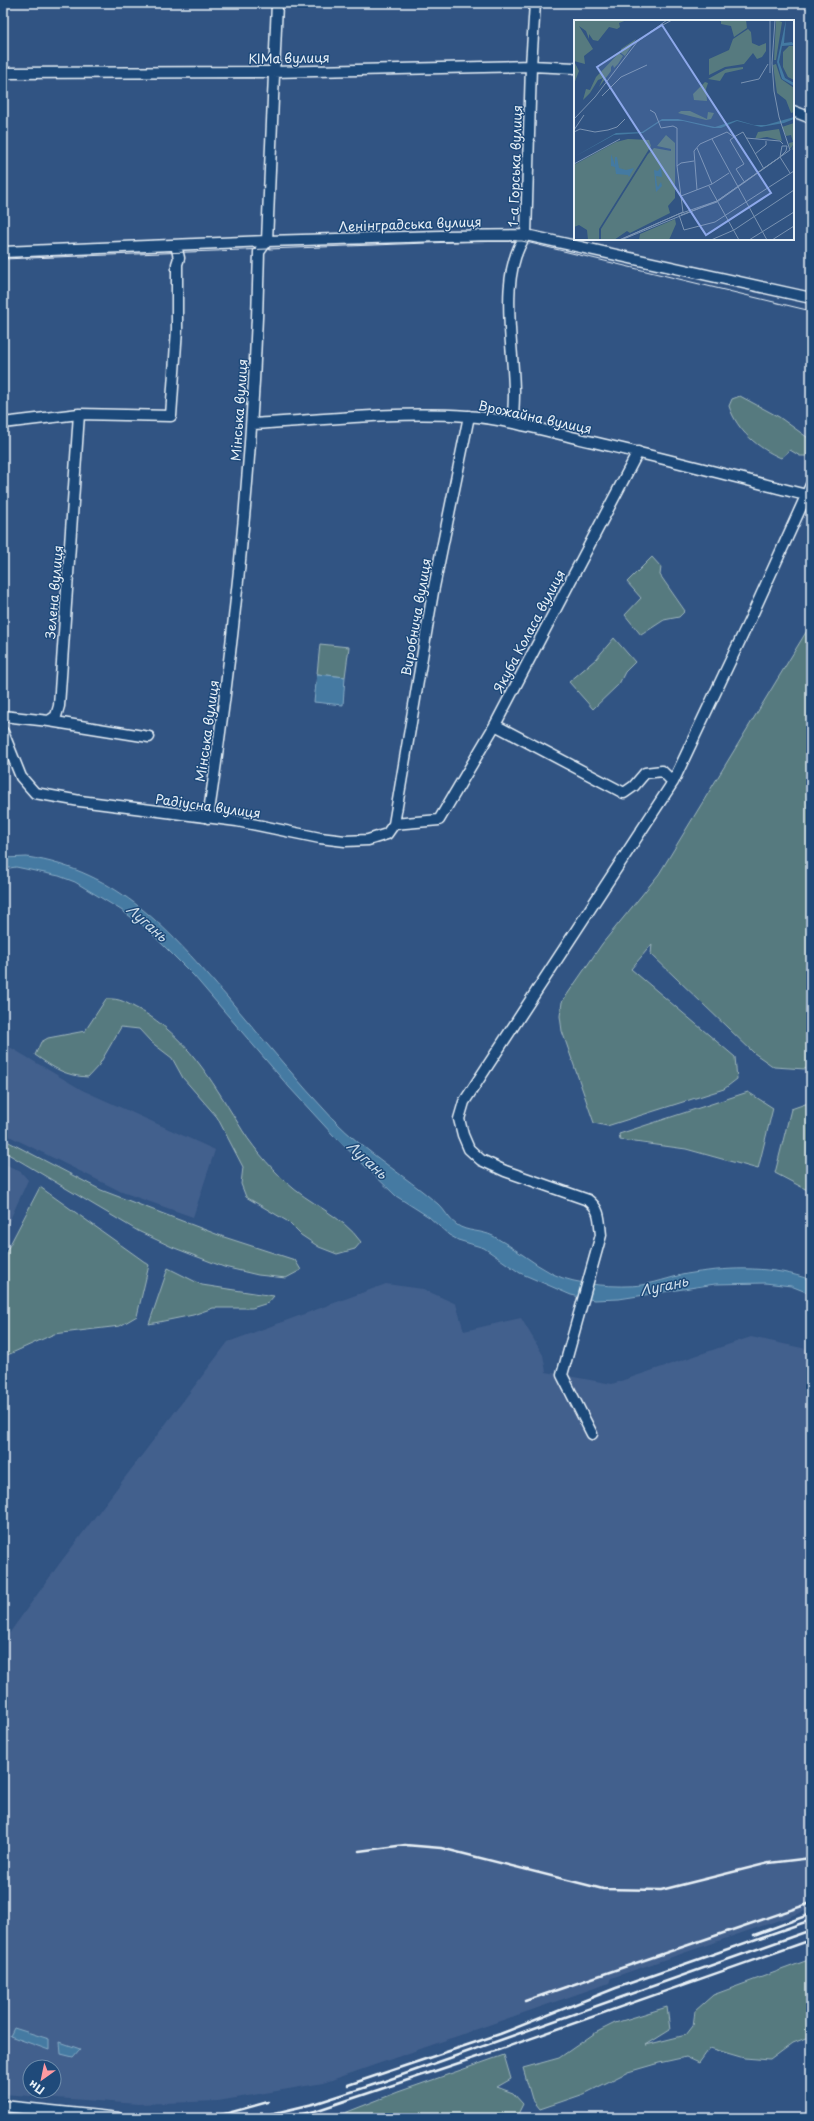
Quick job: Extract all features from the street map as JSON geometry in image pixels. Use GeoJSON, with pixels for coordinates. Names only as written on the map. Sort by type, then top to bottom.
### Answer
{"type":"FeatureCollection","features":[{"type":"Feature","properties":{"kind":"street","name":"Мінська вулиця"},"geometry":{"type":"LineString","coordinates":[[208,818],[225,703],[253,424],[259,252],[267,241],[277,3]]}},
{"type":"Feature","properties":{"kind":"street","name":"1-а Горська вулиця"},"geometry":{"type":"LineString","coordinates":[[513,423],[514,392],[510,317],[511,286],[515,256],[518,246],[526,235],[531,66],[535,3]]}},
{"type":"Feature","properties":{"kind":"street","name":"КІМа вулиця"},"geometry":{"type":"LineString","coordinates":[[3,73],[273,72],[531,66],[574,68]]}},
{"type":"Feature","properties":{"kind":"street"},"geometry":{"type":"LineString","coordinates":[[794,111],[811,118]]}},
{"type":"Feature","properties":{"kind":"street","name":"Ленінградська вулиця"},"geometry":{"type":"LineString","coordinates":[[3,252],[267,241],[526,235],[811,298]]}},
{"type":"Feature","properties":{"kind":"street"},"geometry":{"type":"LineString","coordinates":[[3,423],[79,414],[171,416],[177,329],[177,264],[179,258],[176,245]]}},
{"type":"Feature","properties":{"kind":"street","name":"Зелена вулиця"},"geometry":{"type":"LineString","coordinates":[[49,721],[56,716],[59,706],[79,414]]}},
{"type":"Feature","properties":{"kind":"street","name":"Врожайна вулиця"},"geometry":{"type":"LineString","coordinates":[[253,424],[441,414],[469,416],[513,423],[638,452],[806,495]]}},
{"type":"Feature","properties":{"kind":"street","name":"Виробнича вулиця"},"geometry":{"type":"LineString","coordinates":[[394,824],[433,592],[469,416]]}},
{"type":"Feature","properties":{"kind":"street","name":"Якуба Коласа вулиця"},"geometry":{"type":"LineString","coordinates":[[394,824],[439,820],[495,726],[638,452]]}},
{"type":"Feature","properties":{"kind":"street"},"geometry":{"type":"LineString","coordinates":[[592,1434],[562,1375],[601,1235],[596,1206],[588,1200],[505,1171],[481,1160],[469,1150],[459,1119],[464,1102],[673,782],[753,613],[811,485]]}},
{"type":"Feature","properties":{"kind":"street"},"geometry":{"type":"LineString","coordinates":[[3,716],[49,721],[149,737]]}},
{"type":"Feature","properties":{"kind":"street"},"geometry":{"type":"LineString","coordinates":[[495,726],[624,793],[634,786],[645,772],[662,771],[673,782]]}},
{"type":"Feature","properties":{"kind":"street","name":"Радіусна вулиця"},"geometry":{"type":"LineString","coordinates":[[3,732],[21,777],[35,793],[80,801],[237,821],[344,841],[368,840],[387,834],[394,824]]}},
{"type":"Feature","properties":{"kind":"street"},"geometry":{"type":"LineString","coordinates":[[3,2106],[119,2118]]}},
{"type":"Feature","properties":{"kind":"shaded area"},"geometry":{"type":"Polygon","coordinates":[[[3,1043],[82,1090],[215,1150],[193,1217],[122,1192],[3,1133],[3,1043]]]}},
{"type":"Feature","properties":{"kind":"shaded area"},"geometry":{"type":"Polygon","coordinates":[[[3,1163],[21,1172],[28,1180],[3,1235],[3,1163]]]}},
{"type":"Feature","properties":{"kind":"shaded area"},"geometry":{"type":"Polygon","coordinates":[[[386,1284],[423,1289],[456,1304],[464,1331],[521,1318],[543,1355],[546,1372],[612,1384],[751,1337],[811,1350],[811,1909],[611,1978],[609,1983],[323,2083],[218,2101],[138,2104],[62,2098],[62,2059],[22,2059],[22,2095],[3,2094],[3,1642],[60,1563],[228,1342],[386,1284]]]}},
{"type":"Feature","properties":{"kind":"green space"},"geometry":{"type":"Polygon","coordinates":[[[740,396],[779,417],[811,440],[811,445],[806,456],[800,456],[790,450],[781,458],[764,449],[749,438],[737,423],[729,406],[732,399],[740,396]]]}},
{"type":"Feature","properties":{"kind":"green space"},"geometry":{"type":"Polygon","coordinates":[[[652,557],[661,567],[660,575],[685,611],[679,617],[664,620],[641,635],[625,615],[641,598],[627,582],[652,557]]]}},
{"type":"Feature","properties":{"kind":"green space"},"geometry":{"type":"Polygon","coordinates":[[[811,624],[811,1067],[805,1069],[774,1067],[754,1053],[651,954],[652,944],[631,969],[735,1057],[737,1079],[724,1089],[607,1126],[594,1123],[562,1031],[560,1016],[562,1002],[602,944],[659,874],[811,624]]]}},
{"type":"Feature","properties":{"kind":"green space"},"geometry":{"type":"Polygon","coordinates":[[[614,638],[635,662],[625,672],[619,684],[593,709],[569,682],[596,659],[614,638]]]}},
{"type":"Feature","properties":{"kind":"green space"},"geometry":{"type":"Polygon","coordinates":[[[320,644],[349,647],[345,677],[317,674],[320,644]]]}},
{"type":"Feature","properties":{"kind":"green space"},"geometry":{"type":"Polygon","coordinates":[[[106,999],[120,1000],[140,1010],[157,1021],[184,1046],[207,1075],[248,1139],[260,1154],[295,1190],[335,1217],[353,1233],[361,1242],[355,1249],[337,1254],[319,1247],[301,1235],[287,1221],[246,1197],[241,1184],[243,1167],[217,1117],[183,1078],[172,1058],[151,1042],[139,1029],[121,1027],[99,1065],[88,1077],[66,1073],[48,1064],[35,1055],[41,1042],[48,1038],[85,1031],[106,999]]]}},
{"type":"Feature","properties":{"kind":"green space"},"geometry":{"type":"Polygon","coordinates":[[[748,1092],[773,1108],[758,1169],[686,1149],[620,1140],[619,1134],[748,1092]]]}},
{"type":"Feature","properties":{"kind":"green space"},"geometry":{"type":"Polygon","coordinates":[[[811,1102],[811,1192],[775,1173],[791,1109],[811,1102]]]}},
{"type":"Feature","properties":{"kind":"green space"},"geometry":{"type":"Polygon","coordinates":[[[3,1139],[101,1190],[224,1237],[295,1260],[301,1270],[286,1278],[258,1275],[224,1267],[172,1247],[138,1231],[3,1151],[3,1139]]]}},
{"type":"Feature","properties":{"kind":"green space"},"geometry":{"type":"Polygon","coordinates":[[[40,1187],[149,1265],[137,1316],[120,1326],[54,1334],[3,1357],[3,1258],[40,1187]]]}},
{"type":"Feature","properties":{"kind":"green space"},"geometry":{"type":"Polygon","coordinates":[[[168,1268],[202,1285],[274,1296],[268,1303],[252,1308],[213,1308],[193,1315],[149,1324],[168,1268]]]}},
{"type":"Feature","properties":{"kind":"green space"},"geometry":{"type":"Polygon","coordinates":[[[811,1959],[811,2036],[793,2043],[770,2060],[744,2058],[710,2048],[699,2063],[686,2057],[659,2063],[628,2072],[584,2094],[540,2109],[532,2099],[523,2068],[559,2058],[595,2033],[615,2023],[667,2007],[670,2030],[646,2045],[686,2035],[693,2026],[695,2011],[713,1995],[811,1959]]]}},
{"type":"Feature","properties":{"kind":"green space"},"geometry":{"type":"Polygon","coordinates":[[[504,2055],[511,2079],[497,2087],[513,2093],[523,2104],[516,2118],[332,2118],[398,2092],[504,2055]]]}},
{"type":"Feature","properties":{"kind":"water"},"geometry":{"type":"Polygon","coordinates":[[[317,674],[345,677],[343,705],[314,702],[317,674]]]}},
{"type":"Feature","properties":{"kind":"water","name":"Лугань"},"geometry":{"type":"Polygon","coordinates":[[[27,857],[60,864],[89,876],[116,890],[140,908],[185,950],[293,1075],[346,1132],[425,1193],[443,1209],[457,1225],[493,1236],[553,1274],[573,1281],[597,1285],[632,1286],[649,1284],[680,1275],[693,1273],[753,1269],[782,1272],[811,1280],[811,1294],[791,1286],[765,1283],[715,1284],[619,1299],[594,1300],[571,1295],[520,1273],[484,1248],[458,1240],[449,1235],[429,1217],[396,1196],[333,1135],[289,1087],[194,976],[145,927],[121,910],[75,882],[59,876],[16,867],[3,869],[3,858],[27,857]]]}},
{"type":"Feature","properties":{"kind":"water"},"geometry":{"type":"Polygon","coordinates":[[[14,2028],[49,2039],[49,2050],[10,2036],[14,2028]]]}},
{"type":"Feature","properties":{"kind":"water"},"geometry":{"type":"Polygon","coordinates":[[[60,2042],[80,2049],[73,2057],[61,2054],[60,2042]]]}},
{"type":"Feature","properties":{"kind":"tram line"},"geometry":{"type":"LineString","coordinates":[[3,259],[480,241],[522,241],[811,311]]}},
{"type":"Feature","properties":{"kind":"railway"},"geometry":{"type":"LineString","coordinates":[[359,1851],[405,1845],[441,1848],[603,1889],[661,1890],[769,1863],[811,1858]]}},
{"type":"Feature","properties":{"kind":"railway"},"geometry":{"type":"LineString","coordinates":[[525,2001],[811,1903]]}},
{"type":"Feature","properties":{"kind":"railway"},"geometry":{"type":"LineString","coordinates":[[754,1935],[811,1914]]}},
{"type":"Feature","properties":{"kind":"railway"},"geometry":{"type":"LineString","coordinates":[[348,2085],[500,2034],[616,1988],[811,1920]]}},
{"type":"Feature","properties":{"kind":"railway"},"geometry":{"type":"LineString","coordinates":[[254,2118],[317,2103],[385,2081],[811,1930]]}},
{"type":"Feature","properties":{"kind":"railway"},"geometry":{"type":"LineString","coordinates":[[286,2118],[315,2111],[498,2050],[811,1940]]}},
{"type":"Feature","properties":{"kind":"railway"},"geometry":{"type":"LineString","coordinates":[[210,2118],[268,2102]]}}]}
